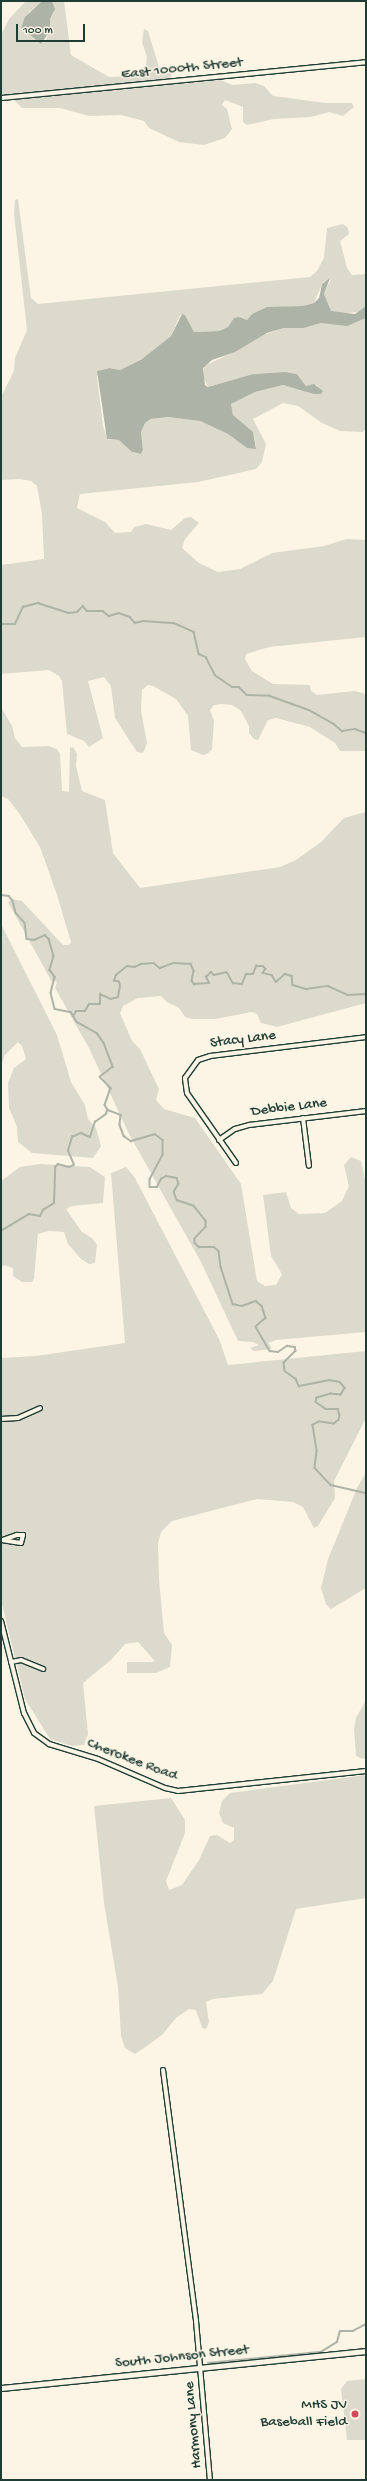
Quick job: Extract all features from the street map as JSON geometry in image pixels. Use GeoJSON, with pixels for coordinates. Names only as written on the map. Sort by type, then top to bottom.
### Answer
{"type":"FeatureCollection","features":[{"type":"Feature","properties":{"kind":"street","name":"East 1000th Street"},"geometry":{"type":"LineString","coordinates":[[1,98],[366,62]]}},
{"type":"Feature","properties":{"kind":"street","name":"Stacy Lane"},"geometry":{"type":"LineString","coordinates":[[236,1163],[186,1090],[185,1078],[198,1060],[210,1056],[366,1037]]}},
{"type":"Feature","properties":{"kind":"street","name":"Debbie Lane"},"geometry":{"type":"LineString","coordinates":[[219,1140],[235,1129],[249,1125],[366,1111]]}},
{"type":"Feature","properties":{"kind":"street"},"geometry":{"type":"LineString","coordinates":[[303,1118],[309,1166]]}},
{"type":"Feature","properties":{"kind":"street"},"geometry":{"type":"LineString","coordinates":[[1,1419],[18,1418],[40,1408]]}},
{"type":"Feature","properties":{"kind":"street","name":"Cherokee Road"},"geometry":{"type":"LineString","coordinates":[[1,1621],[24,1713],[30,1727],[39,1737],[49,1744],[102,1760],[165,1788],[185,1791],[366,1771]]}},
{"type":"Feature","properties":{"kind":"street"},"geometry":{"type":"LineString","coordinates":[[11,1662],[21,1660],[43,1669]]}},
{"type":"Feature","properties":{"kind":"street","name":"Harmony Lane"},"geometry":{"type":"LineString","coordinates":[[163,2070],[201,2368],[210,2480]]}},
{"type":"Feature","properties":{"kind":"street","name":"South Johnson Street"},"geometry":{"type":"LineString","coordinates":[[1,2388],[366,2351]]}},
{"type":"Feature","properties":{"kind":"shaded area"},"geometry":{"type":"Polygon","coordinates":[[[26,1],[42,1],[29,12],[21,28],[35,40],[44,43],[50,31],[50,19],[54,12],[51,1],[64,1],[71,55],[109,77],[132,76],[145,71],[147,57],[142,42],[144,29],[148,31],[159,67],[172,72],[171,77],[159,81],[1,95],[1,35],[9,19],[26,1]]]}},
{"type":"Feature","properties":{"kind":"shaded area"},"geometry":{"type":"Polygon","coordinates":[[[42,1],[52,2],[55,9],[50,19],[50,31],[41,44],[21,28],[25,17],[42,1]]]}},
{"type":"Feature","properties":{"kind":"shaded area"},"geometry":{"type":"Polygon","coordinates":[[[220,80],[233,85],[255,83],[264,86],[273,96],[326,103],[352,103],[354,107],[343,116],[329,112],[311,117],[274,119],[247,125],[243,122],[243,107],[225,100],[222,105],[227,109],[232,129],[225,138],[204,145],[179,142],[149,128],[144,121],[121,115],[89,116],[60,108],[22,108],[14,100],[220,80]]]}},
{"type":"Feature","properties":{"kind":"shaded area"},"geometry":{"type":"Polygon","coordinates":[[[18,199],[31,298],[38,304],[310,277],[317,271],[324,258],[327,228],[343,224],[348,228],[349,234],[340,241],[347,268],[352,275],[366,274],[366,306],[358,312],[334,314],[330,310],[324,294],[331,279],[323,282],[314,303],[303,306],[266,308],[252,314],[247,320],[235,318],[228,327],[219,331],[194,332],[185,315],[180,315],[171,336],[145,357],[120,370],[110,368],[99,370],[97,377],[103,426],[108,440],[121,440],[134,453],[141,454],[143,450],[141,432],[145,423],[151,419],[168,417],[200,421],[228,434],[247,448],[256,448],[254,435],[233,415],[231,404],[255,392],[283,385],[321,394],[317,385],[306,386],[297,374],[285,372],[253,374],[208,387],[203,376],[204,366],[238,350],[261,336],[284,328],[304,328],[321,323],[349,325],[366,318],[366,428],[363,432],[340,431],[322,423],[298,406],[283,403],[253,419],[266,444],[262,462],[256,469],[198,482],[80,494],[77,508],[105,522],[115,533],[131,532],[134,527],[146,524],[171,530],[185,518],[191,517],[199,523],[185,539],[182,548],[199,563],[218,572],[240,569],[272,553],[324,546],[347,539],[366,540],[366,637],[269,647],[246,654],[245,659],[252,671],[273,684],[310,685],[311,691],[317,695],[355,691],[366,694],[366,751],[340,751],[335,743],[310,727],[276,718],[268,720],[258,740],[254,739],[249,733],[249,726],[241,711],[232,705],[221,704],[214,705],[210,710],[214,721],[212,749],[207,754],[203,755],[191,750],[188,716],[176,699],[153,686],[148,685],[142,690],[141,710],[147,743],[143,753],[137,752],[115,718],[111,686],[104,677],[88,681],[103,738],[89,747],[84,741],[67,734],[62,681],[59,676],[49,670],[1,674],[1,565],[44,559],[42,514],[37,486],[31,481],[19,479],[1,480],[1,397],[14,371],[15,358],[27,330],[14,214],[15,200],[18,199]]]}},
{"type":"Feature","properties":{"kind":"shaded area"},"geometry":{"type":"Polygon","coordinates":[[[330,278],[324,294],[331,311],[355,314],[366,306],[366,318],[347,326],[321,323],[304,328],[284,328],[267,333],[235,352],[212,360],[203,368],[205,385],[208,387],[253,374],[285,372],[297,374],[306,386],[314,384],[323,391],[321,394],[314,394],[283,385],[255,392],[231,404],[233,415],[253,432],[256,449],[247,448],[228,434],[200,421],[168,417],[151,419],[145,423],[141,432],[143,450],[141,454],[132,452],[119,440],[107,439],[97,371],[110,368],[120,370],[142,359],[171,336],[182,314],[185,315],[194,332],[219,331],[228,327],[234,318],[239,317],[247,320],[252,314],[267,307],[303,306],[314,303],[319,298],[322,284],[330,278]]]}},
{"type":"Feature","properties":{"kind":"shaded area"},"geometry":{"type":"Polygon","coordinates":[[[1,707],[12,726],[15,738],[22,747],[49,746],[57,749],[60,754],[62,791],[69,792],[70,748],[73,747],[77,754],[76,766],[82,791],[105,800],[113,853],[140,888],[280,867],[296,860],[321,842],[344,818],[366,812],[366,1003],[277,1027],[261,1023],[257,1014],[252,1012],[215,1019],[192,1019],[185,1017],[179,1008],[167,1002],[161,996],[138,998],[123,1006],[120,1013],[132,1041],[140,1049],[159,1089],[156,1100],[164,1109],[195,1118],[241,1184],[257,1281],[265,1286],[276,1285],[282,1274],[271,1256],[263,1195],[286,1192],[291,1208],[299,1214],[325,1213],[342,1201],[349,1186],[344,1165],[351,1157],[361,1161],[366,1185],[366,1332],[276,1340],[268,1343],[272,1349],[254,1351],[250,1348],[259,1345],[253,1342],[238,1341],[201,1262],[129,1134],[89,1048],[55,988],[57,982],[53,980],[52,982],[8,902],[12,899],[22,901],[63,945],[69,945],[71,942],[57,895],[40,847],[19,813],[8,799],[1,796],[1,707]]]}},
{"type":"Feature","properties":{"kind":"shaded area"},"geometry":{"type":"Polygon","coordinates":[[[1,924],[57,1035],[71,1082],[85,1105],[88,1119],[96,1128],[101,1146],[93,1158],[32,1153],[18,1142],[17,1127],[9,1108],[8,1083],[14,1068],[26,1059],[22,1046],[18,1042],[5,1055],[1,1065],[1,924]]]}},
{"type":"Feature","properties":{"kind":"shaded area"},"geometry":{"type":"Polygon","coordinates":[[[40,1164],[90,1167],[105,1177],[103,1203],[72,1206],[66,1209],[82,1232],[92,1238],[97,1245],[95,1263],[89,1264],[81,1259],[68,1244],[64,1232],[49,1231],[38,1234],[34,1278],[32,1282],[22,1282],[13,1276],[13,1268],[4,1265],[1,1268],[1,1181],[20,1167],[40,1164]]]}},
{"type":"Feature","properties":{"kind":"shaded area"},"geometry":{"type":"Polygon","coordinates":[[[126,1167],[135,1178],[219,1339],[228,1365],[366,1351],[366,1418],[334,1481],[335,1498],[318,1526],[314,1528],[303,1507],[293,1502],[257,1499],[172,1521],[161,1532],[158,1543],[159,1579],[164,1633],[172,1645],[170,1667],[156,1673],[127,1673],[127,1662],[153,1662],[154,1660],[138,1642],[125,1644],[111,1660],[83,1683],[88,1734],[84,1745],[72,1746],[50,1739],[25,1699],[1,1600],[1,1358],[36,1356],[125,1343],[111,1173],[126,1167]]]}},
{"type":"Feature","properties":{"kind":"shaded area"},"geometry":{"type":"Polygon","coordinates":[[[366,1472],[366,1588],[331,1609],[326,1604],[321,1588],[328,1559],[357,1488],[366,1472]]]}},
{"type":"Feature","properties":{"kind":"shaded area"},"geometry":{"type":"Polygon","coordinates":[[[366,1700],[366,1758],[363,1759],[356,1756],[354,1729],[356,1718],[366,1700]]]}},
{"type":"Feature","properties":{"kind":"shaded area"},"geometry":{"type":"Polygon","coordinates":[[[366,1775],[366,1898],[296,1909],[273,1981],[262,1994],[213,1999],[206,2002],[209,2022],[206,2029],[202,2028],[196,2010],[189,2009],[176,2018],[163,2034],[135,2054],[125,2048],[121,2036],[118,1987],[104,1903],[94,1806],[171,1798],[185,1820],[185,1833],[166,1881],[169,1890],[182,1885],[199,1860],[210,1836],[217,1835],[230,1843],[234,1840],[234,1828],[223,1823],[219,1813],[222,1801],[230,1793],[366,1775]]]}},
{"type":"Feature","properties":{"kind":"shaded area","name":"MHS JV Baseball Field"},"geometry":{"type":"Polygon","coordinates":[[[366,2379],[366,2440],[347,2440],[341,2389],[347,2381],[366,2379]]]}},
{"type":"Feature","properties":{"kind":"waterway"},"geometry":{"type":"LineString","coordinates":[[1,624],[15,624],[23,607],[38,603],[68,613],[77,612],[83,606],[87,611],[103,611],[109,616],[119,613],[130,617],[135,623],[143,621],[174,623],[194,632],[199,654],[206,657],[215,675],[232,687],[239,687],[247,695],[270,696],[309,710],[334,724],[342,731],[355,729],[366,733]]}},
{"type":"Feature","properties":{"kind":"waterway"},"geometry":{"type":"LineString","coordinates":[[1,895],[9,896],[13,901],[16,913],[25,923],[27,939],[34,940],[45,935],[49,939],[54,956],[50,970],[55,977],[51,993],[55,1009],[71,1012],[77,1022],[97,1033],[104,1043],[113,1067],[100,1077],[111,1088],[105,1105],[108,1110],[121,1115],[120,1125],[124,1136],[131,1141],[155,1134],[163,1140],[163,1155],[150,1179],[150,1187],[157,1187],[161,1179],[166,1176],[177,1178],[179,1184],[174,1192],[177,1200],[194,1206],[206,1221],[206,1227],[195,1239],[195,1243],[199,1247],[214,1247],[219,1251],[221,1267],[233,1304],[242,1306],[256,1301],[262,1306],[266,1318],[256,1327],[270,1351],[278,1352],[287,1346],[295,1347],[296,1351],[284,1363],[285,1371],[296,1379],[299,1386],[329,1380],[340,1382],[345,1388],[341,1395],[331,1394],[317,1398],[316,1402],[326,1409],[338,1409],[340,1415],[339,1420],[334,1424],[319,1422],[313,1425],[317,1451],[315,1468],[331,1485],[366,1493]]}},
{"type":"Feature","properties":{"kind":"waterway"},"geometry":{"type":"LineString","coordinates":[[74,1015],[76,1011],[85,1011],[89,1004],[100,1004],[100,994],[111,999],[118,997],[120,986],[119,982],[114,981],[116,975],[127,966],[135,967],[141,964],[154,963],[160,968],[174,963],[191,964],[194,971],[192,981],[194,984],[209,983],[206,977],[211,972],[214,975],[227,972],[233,983],[242,984],[246,974],[253,974],[256,966],[263,966],[266,969],[263,973],[272,975],[276,982],[285,974],[292,976],[293,985],[306,989],[328,986],[348,995],[366,994]]}},
{"type":"Feature","properties":{"kind":"waterway"},"geometry":{"type":"LineString","coordinates":[[1,1231],[29,1214],[40,1216],[43,1210],[54,1203],[55,1167],[58,1164],[69,1167],[74,1165],[68,1151],[72,1137],[81,1133],[90,1137],[95,1122],[106,1114],[107,1110]]}},
{"type":"Feature","properties":{"kind":"waterway"},"geometry":{"type":"LineString","coordinates":[[208,2363],[321,2352],[337,2342],[340,2331],[353,2331],[366,2324]]}},
{"type":"Feature","properties":{"kind":"place","name":"MHS JV Baseball Field"},"geometry":{"type":"Point","coordinates":[355,2414]}}]}
